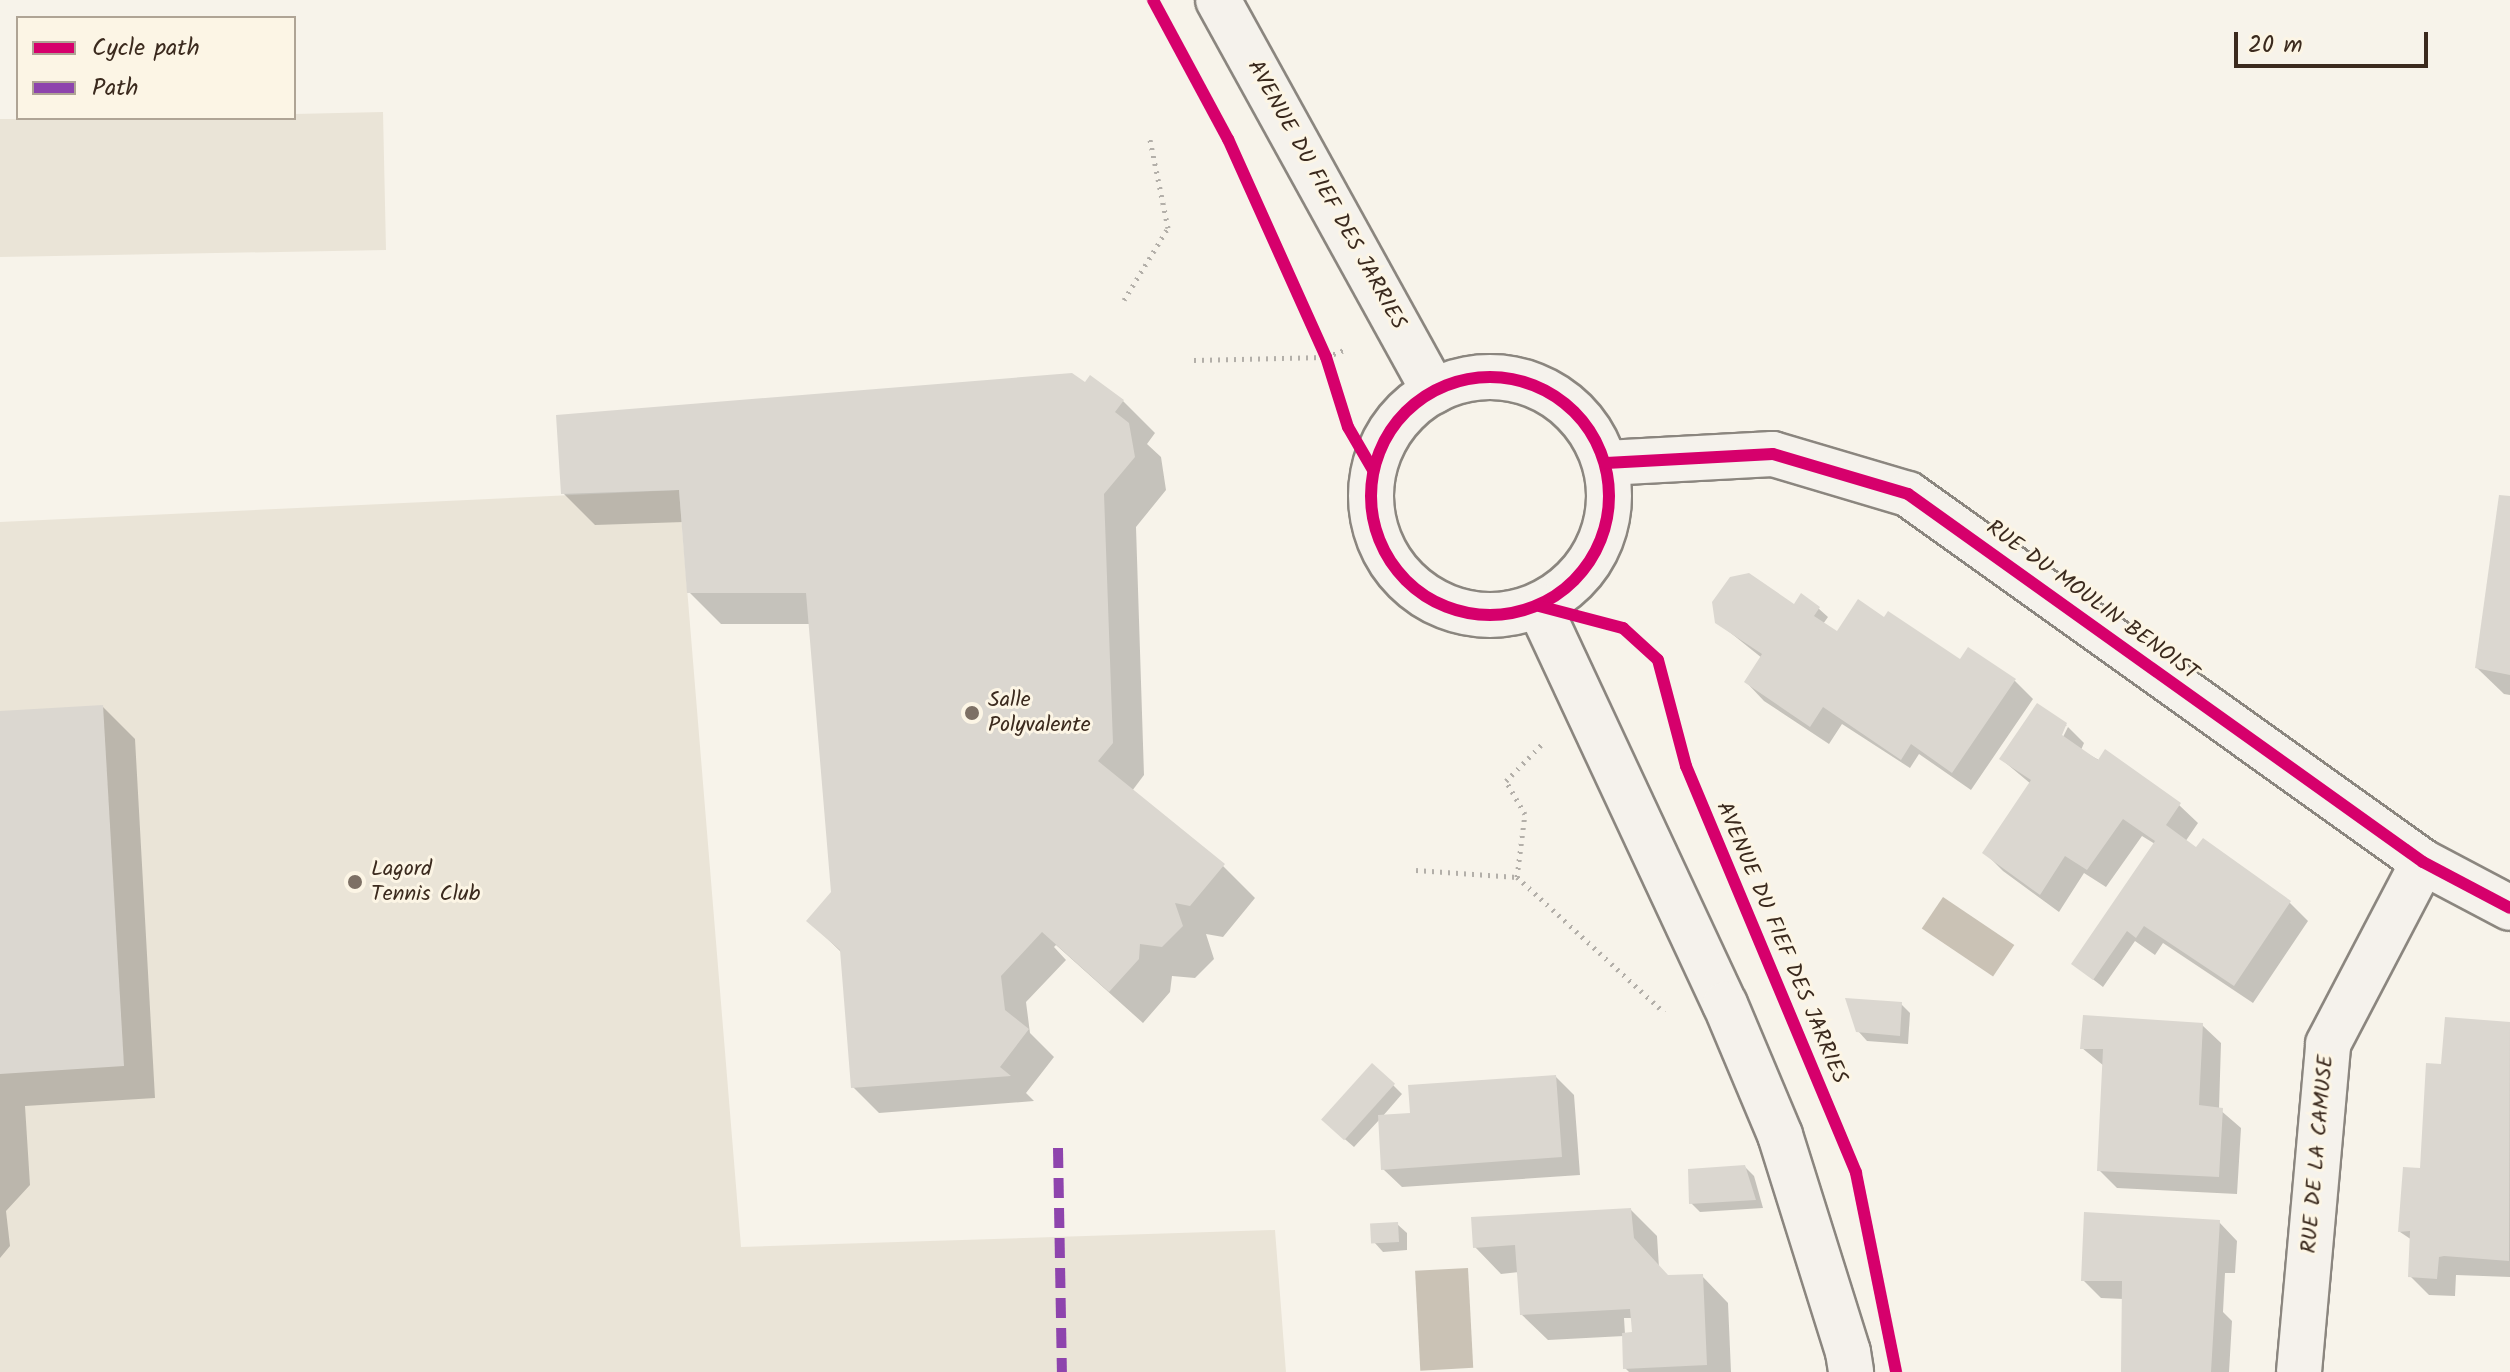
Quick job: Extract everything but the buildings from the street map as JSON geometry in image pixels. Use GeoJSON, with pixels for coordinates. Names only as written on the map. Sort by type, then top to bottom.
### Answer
{"type":"FeatureCollection","features":[{"type":"Feature","properties":{"kind":"street","name":"AVENUE DU FIEF DES JARRIES"},"geometry":{"type":"LineString","coordinates":[[1218,0],[1434,391]]}},
{"type":"Feature","properties":{"kind":"street"},"geometry":{"type":"LineString","coordinates":[[1502,377],[1537,386],[1567,404],[1591,431],[1606,463],[1610,496],[1601,541],[1591,562],[1568,588],[1539,606],[1501,616],[1462,613],[1427,598],[1397,573],[1382,548],[1373,521],[1373,470],[1385,438],[1399,420],[1434,391],[1467,379],[1502,377]]}},
{"type":"Feature","properties":{"kind":"street","name":"RUE DU MOULIN BENOIST"},"geometry":{"type":"LineString","coordinates":[[1606,463],[1773,454],[1908,494],[2423,862],[2510,908]]}},
{"type":"Feature","properties":{"kind":"street"},"geometry":{"type":"LineString","coordinates":[[1539,606],[1725,1004],[1780,1135],[1848,1352],[1851,1372]]}},
{"type":"Feature","properties":{"kind":"street","name":"RUE DE LA CAMUSE"},"geometry":{"type":"LineString","coordinates":[[2299,1372],[2328,1044],[2423,862]]}},
{"type":"Feature","properties":{"kind":"path"},"geometry":{"type":"LineString","coordinates":[[1124,300],[1168,228],[1149,135]]}},
{"type":"Feature","properties":{"kind":"path"},"geometry":{"type":"LineString","coordinates":[[1194,360],[1326,357],[1399,327]]}},
{"type":"Feature","properties":{"kind":"path"},"geometry":{"type":"LineString","coordinates":[[1517,877],[1525,814],[1506,781],[1585,701]]}},
{"type":"Feature","properties":{"kind":"path"},"geometry":{"type":"LineString","coordinates":[[1416,870],[1517,877],[1670,1018]]}},
{"type":"Feature","properties":{"kind":"shaded area"},"geometry":{"type":"Polygon","coordinates":[[[383,112],[386,250],[0,257],[0,119],[296,120],[296,114],[383,112]]]}},
{"type":"Feature","properties":{"kind":"shaded area","name":"Lagord Tennis Club"},"geometry":{"type":"Polygon","coordinates":[[[679,490],[741,1247],[1275,1230],[1286,1372],[0,1372],[0,522],[679,490]]]}},
{"type":"Feature","properties":{"kind":"shaded area"},"geometry":{"type":"Polygon","coordinates":[[[1943,897],[2014,945],[1993,977],[1922,929],[1943,897]]]}},
{"type":"Feature","properties":{"kind":"shaded area"},"geometry":{"type":"Polygon","coordinates":[[[1468,1268],[1473,1368],[1420,1371],[1415,1271],[1468,1268]]]}},
{"type":"Feature","properties":{"kind":"marked path"},"geometry":{"type":"LineString","coordinates":[[1058,1148],[1062,1372]]}},
{"type":"Feature","properties":{"kind":"cycle path"},"geometry":{"type":"LineString","coordinates":[[1153,0],[1228,139],[1326,357],[1348,427],[1373,470]]}},
{"type":"Feature","properties":{"kind":"cycle path"},"geometry":{"type":"LineString","coordinates":[[1490,377],[1513,379],[1536,386],[1574,412],[1600,450],[1607,473],[1609,496],[1607,519],[1600,542],[1574,580],[1536,606],[1513,613],[1490,615],[1467,613],[1444,606],[1406,580],[1380,542],[1373,519],[1371,496],[1373,473],[1380,450],[1406,412],[1444,386],[1467,379],[1490,377]]}},
{"type":"Feature","properties":{"kind":"cycle path"},"geometry":{"type":"LineString","coordinates":[[1606,463],[1773,454],[1908,494],[2423,862],[2510,908]]}},
{"type":"Feature","properties":{"kind":"cycle path"},"geometry":{"type":"LineString","coordinates":[[1539,606],[1623,628],[1658,660],[1686,766],[1856,1173],[1896,1372]]}},
{"type":"Feature","properties":{"kind":"place","name":"Salle Polyvalente"},"geometry":{"type":"Point","coordinates":[972,713]}},
{"type":"Feature","properties":{"kind":"place","name":"Lagord Tennis Club"},"geometry":{"type":"Point","coordinates":[355,882]}}]}
